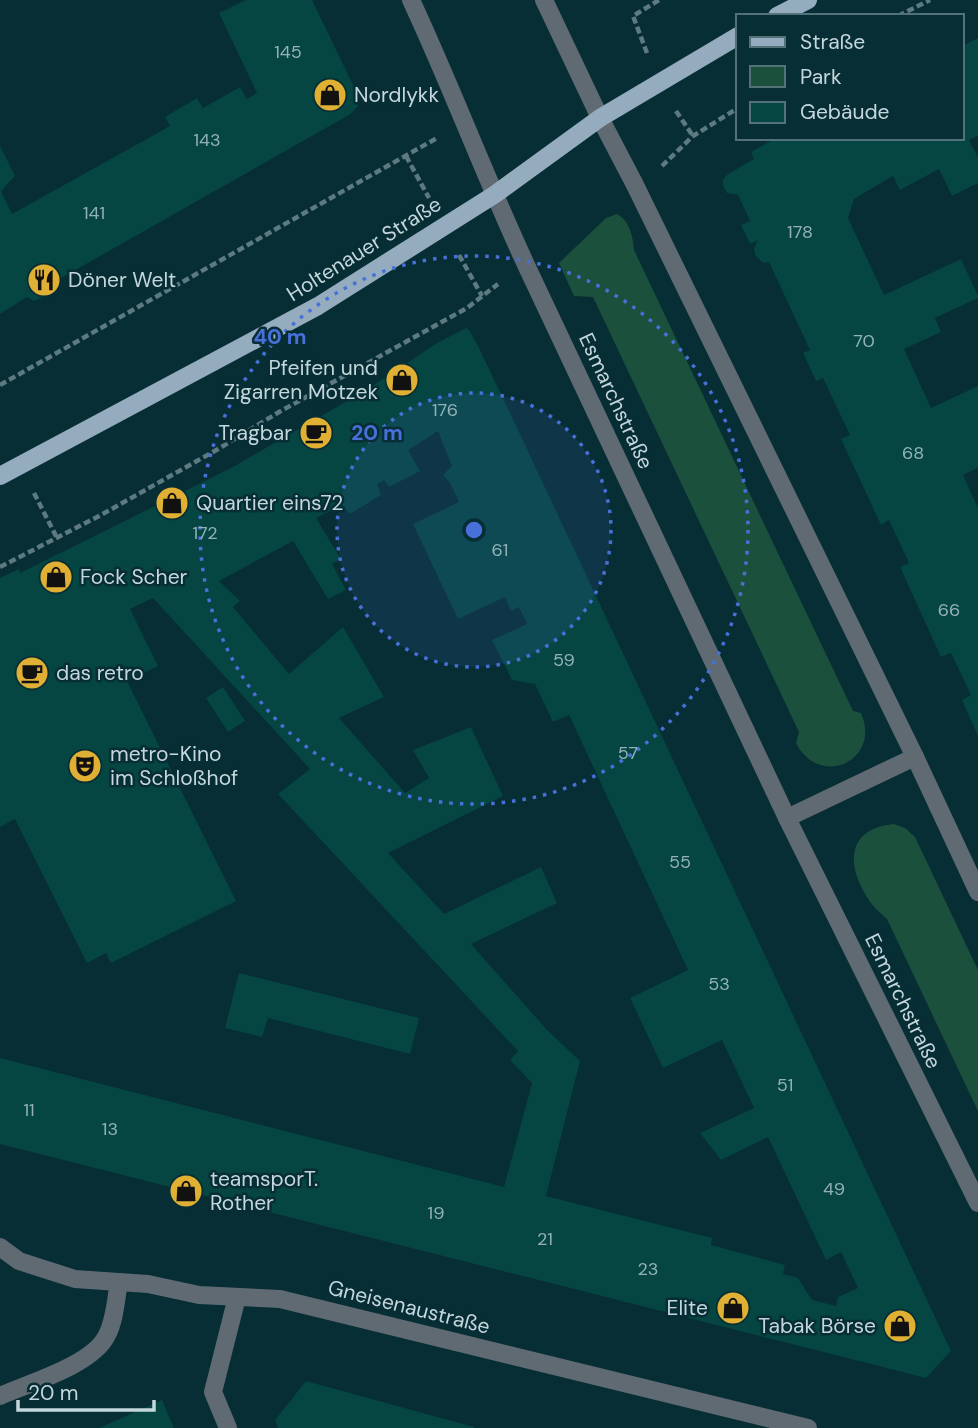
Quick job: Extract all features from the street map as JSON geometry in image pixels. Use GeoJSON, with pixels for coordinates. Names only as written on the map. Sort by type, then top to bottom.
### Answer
{"type":"FeatureCollection","features":[{"type":"Feature","properties":{"kind":"main road"},"geometry":{"type":"LineString","coordinates":[[781,14],[808,0]]}},
{"type":"Feature","properties":{"kind":"main road","name":"Holtenauer Straße"},"geometry":{"type":"LineString","coordinates":[[0,476],[318,306],[494,195],[600,118],[736,37]]}},
{"type":"Feature","properties":{"kind":"street","name":"Esmarchstraße"},"geometry":{"type":"LineString","coordinates":[[411,0],[459,105],[494,195],[787,818],[978,1203]]}},
{"type":"Feature","properties":{"kind":"street"},"geometry":{"type":"LineString","coordinates":[[544,0],[915,757],[978,892]]}},
{"type":"Feature","properties":{"kind":"street"},"geometry":{"type":"LineString","coordinates":[[787,818],[915,757]]}},
{"type":"Feature","properties":{"kind":"street","name":"Gneisenaustraße"},"geometry":{"type":"LineString","coordinates":[[0,1247],[19,1261],[75,1279],[148,1284],[200,1296],[280,1299],[808,1428]]}},
{"type":"Feature","properties":{"kind":"street"},"geometry":{"type":"LineString","coordinates":[[0,1396],[70,1366],[99,1346],[108,1335],[119,1282]]}},
{"type":"Feature","properties":{"kind":"street"},"geometry":{"type":"LineString","coordinates":[[228,1428],[213,1392],[237,1297]]}},
{"type":"Feature","properties":{"kind":"path"},"geometry":{"type":"LineString","coordinates":[[633,16],[659,0]]}},
{"type":"Feature","properties":{"kind":"path"},"geometry":{"type":"LineString","coordinates":[[902,14],[930,0]]}},
{"type":"Feature","properties":{"kind":"path"},"geometry":{"type":"LineString","coordinates":[[659,169],[692,136],[736,109]]}},
{"type":"Feature","properties":{"kind":"path"},"geometry":{"type":"LineString","coordinates":[[0,385],[444,134]]}},
{"type":"Feature","properties":{"kind":"path"},"geometry":{"type":"LineString","coordinates":[[0,567],[101,515],[467,308],[503,281]]}},
{"type":"Feature","properties":{"kind":"green space"},"geometry":{"type":"Polygon","coordinates":[[[617,214],[628,225],[634,250],[853,711],[861,713],[865,730],[863,744],[856,756],[845,763],[832,766],[819,764],[806,757],[796,743],[799,732],[593,297],[574,296],[559,263],[606,218],[617,214]]]}},
{"type":"Feature","properties":{"kind":"green space"},"geometry":{"type":"Polygon","coordinates":[[[894,824],[905,828],[915,837],[978,970],[978,1111],[887,919],[871,903],[857,877],[854,853],[858,842],[877,827],[894,824]]]}},
{"type":"Feature","properties":{"kind":"building"},"geometry":{"type":"Polygon","coordinates":[[[246,0],[312,0],[356,91],[358,106],[349,115],[56,281],[57,285],[51,294],[34,301],[27,297],[0,314],[0,146],[15,176],[1,191],[12,214],[170,126],[165,117],[197,98],[203,108],[240,87],[247,99],[257,93],[219,13],[246,0]]]}},
{"type":"Feature","properties":{"kind":"building"},"geometry":{"type":"Polygon","coordinates":[[[978,38],[978,136],[969,140],[978,157],[978,183],[952,196],[939,169],[900,190],[893,176],[854,199],[848,218],[884,295],[961,259],[978,296],[935,318],[941,332],[904,349],[931,408],[978,386],[978,468],[963,475],[978,508],[978,736],[962,700],[971,695],[951,653],[941,657],[900,567],[909,563],[889,520],[881,525],[841,439],[850,435],[823,378],[816,381],[803,353],[810,350],[769,262],[763,263],[755,255],[754,249],[758,240],[750,244],[741,225],[750,221],[738,195],[727,193],[723,186],[723,180],[728,174],[754,159],[751,152],[772,140],[964,140],[964,45],[978,38]]]}},
{"type":"Feature","properties":{"kind":"building"},"geometry":{"type":"Polygon","coordinates":[[[466,328],[470,331],[526,447],[951,1351],[926,1378],[0,1144],[0,1058],[504,1187],[532,1083],[510,1060],[518,1051],[278,794],[310,769],[153,598],[130,609],[158,666],[127,681],[236,901],[111,963],[106,953],[87,963],[15,819],[0,827],[0,578],[19,569],[20,573],[231,468],[368,389],[437,343],[466,328]],[[438,431],[408,450],[420,471],[389,487],[384,480],[377,484],[381,495],[350,514],[342,505],[316,518],[341,559],[332,564],[346,590],[328,599],[293,541],[219,581],[240,601],[233,607],[289,674],[343,627],[384,697],[339,718],[405,793],[429,778],[413,750],[471,727],[503,796],[388,853],[444,914],[541,867],[557,903],[471,944],[547,1030],[580,1061],[546,1196],[712,1238],[711,1245],[785,1265],[783,1274],[798,1278],[812,1300],[836,1306],[838,1297],[858,1288],[841,1252],[826,1260],[768,1137],[721,1160],[700,1133],[754,1108],[722,1040],[663,1068],[630,998],[688,970],[569,715],[553,722],[535,684],[512,680],[492,640],[527,624],[519,607],[511,611],[505,597],[458,619],[413,524],[459,502],[443,475],[452,466],[438,431]]]}},
{"type":"Feature","properties":{"kind":"building"},"geometry":{"type":"Polygon","coordinates":[[[223,687],[245,721],[228,732],[206,698],[223,687]]]}},
{"type":"Feature","properties":{"kind":"building"},"geometry":{"type":"Polygon","coordinates":[[[239,973],[419,1018],[410,1054],[268,1018],[262,1037],[225,1028],[239,973]]]}},
{"type":"Feature","properties":{"kind":"building"},"geometry":{"type":"Polygon","coordinates":[[[306,1381],[474,1428],[278,1428],[275,1420],[306,1381]]]}},
{"type":"Feature","properties":{"kind":"building"},"geometry":{"type":"Polygon","coordinates":[[[162,1400],[174,1428],[99,1428],[162,1400]]]}},
{"type":"Feature","properties":{"kind":"place","name":"Nordlykk"},"geometry":{"type":"Point","coordinates":[330,95]}},
{"type":"Feature","properties":{"kind":"place","name":"Döner Welt"},"geometry":{"type":"Point","coordinates":[44,280]}},
{"type":"Feature","properties":{"kind":"place","name":"Pfeifen und Zigarren Motzek"},"geometry":{"type":"Point","coordinates":[402,380]}},
{"type":"Feature","properties":{"kind":"place","name":"Tragbar"},"geometry":{"type":"Point","coordinates":[316,433]}},
{"type":"Feature","properties":{"kind":"place","name":"Quartier eins72"},"geometry":{"type":"Point","coordinates":[172,503]}},
{"type":"Feature","properties":{"kind":"place","name":"Fock Scher"},"geometry":{"type":"Point","coordinates":[56,577]}},
{"type":"Feature","properties":{"kind":"place","name":"das retro"},"geometry":{"type":"Point","coordinates":[32,673]}},
{"type":"Feature","properties":{"kind":"place","name":"metro-Kino im Schloßhof"},"geometry":{"type":"Point","coordinates":[85,766]}},
{"type":"Feature","properties":{"kind":"place","name":"teamsporT. Rother"},"geometry":{"type":"Point","coordinates":[186,1191]}},
{"type":"Feature","properties":{"kind":"place","name":"Elite"},"geometry":{"type":"Point","coordinates":[733,1308]}},
{"type":"Feature","properties":{"kind":"place","name":"Tabak Börse"},"geometry":{"type":"Point","coordinates":[900,1326]}}]}
